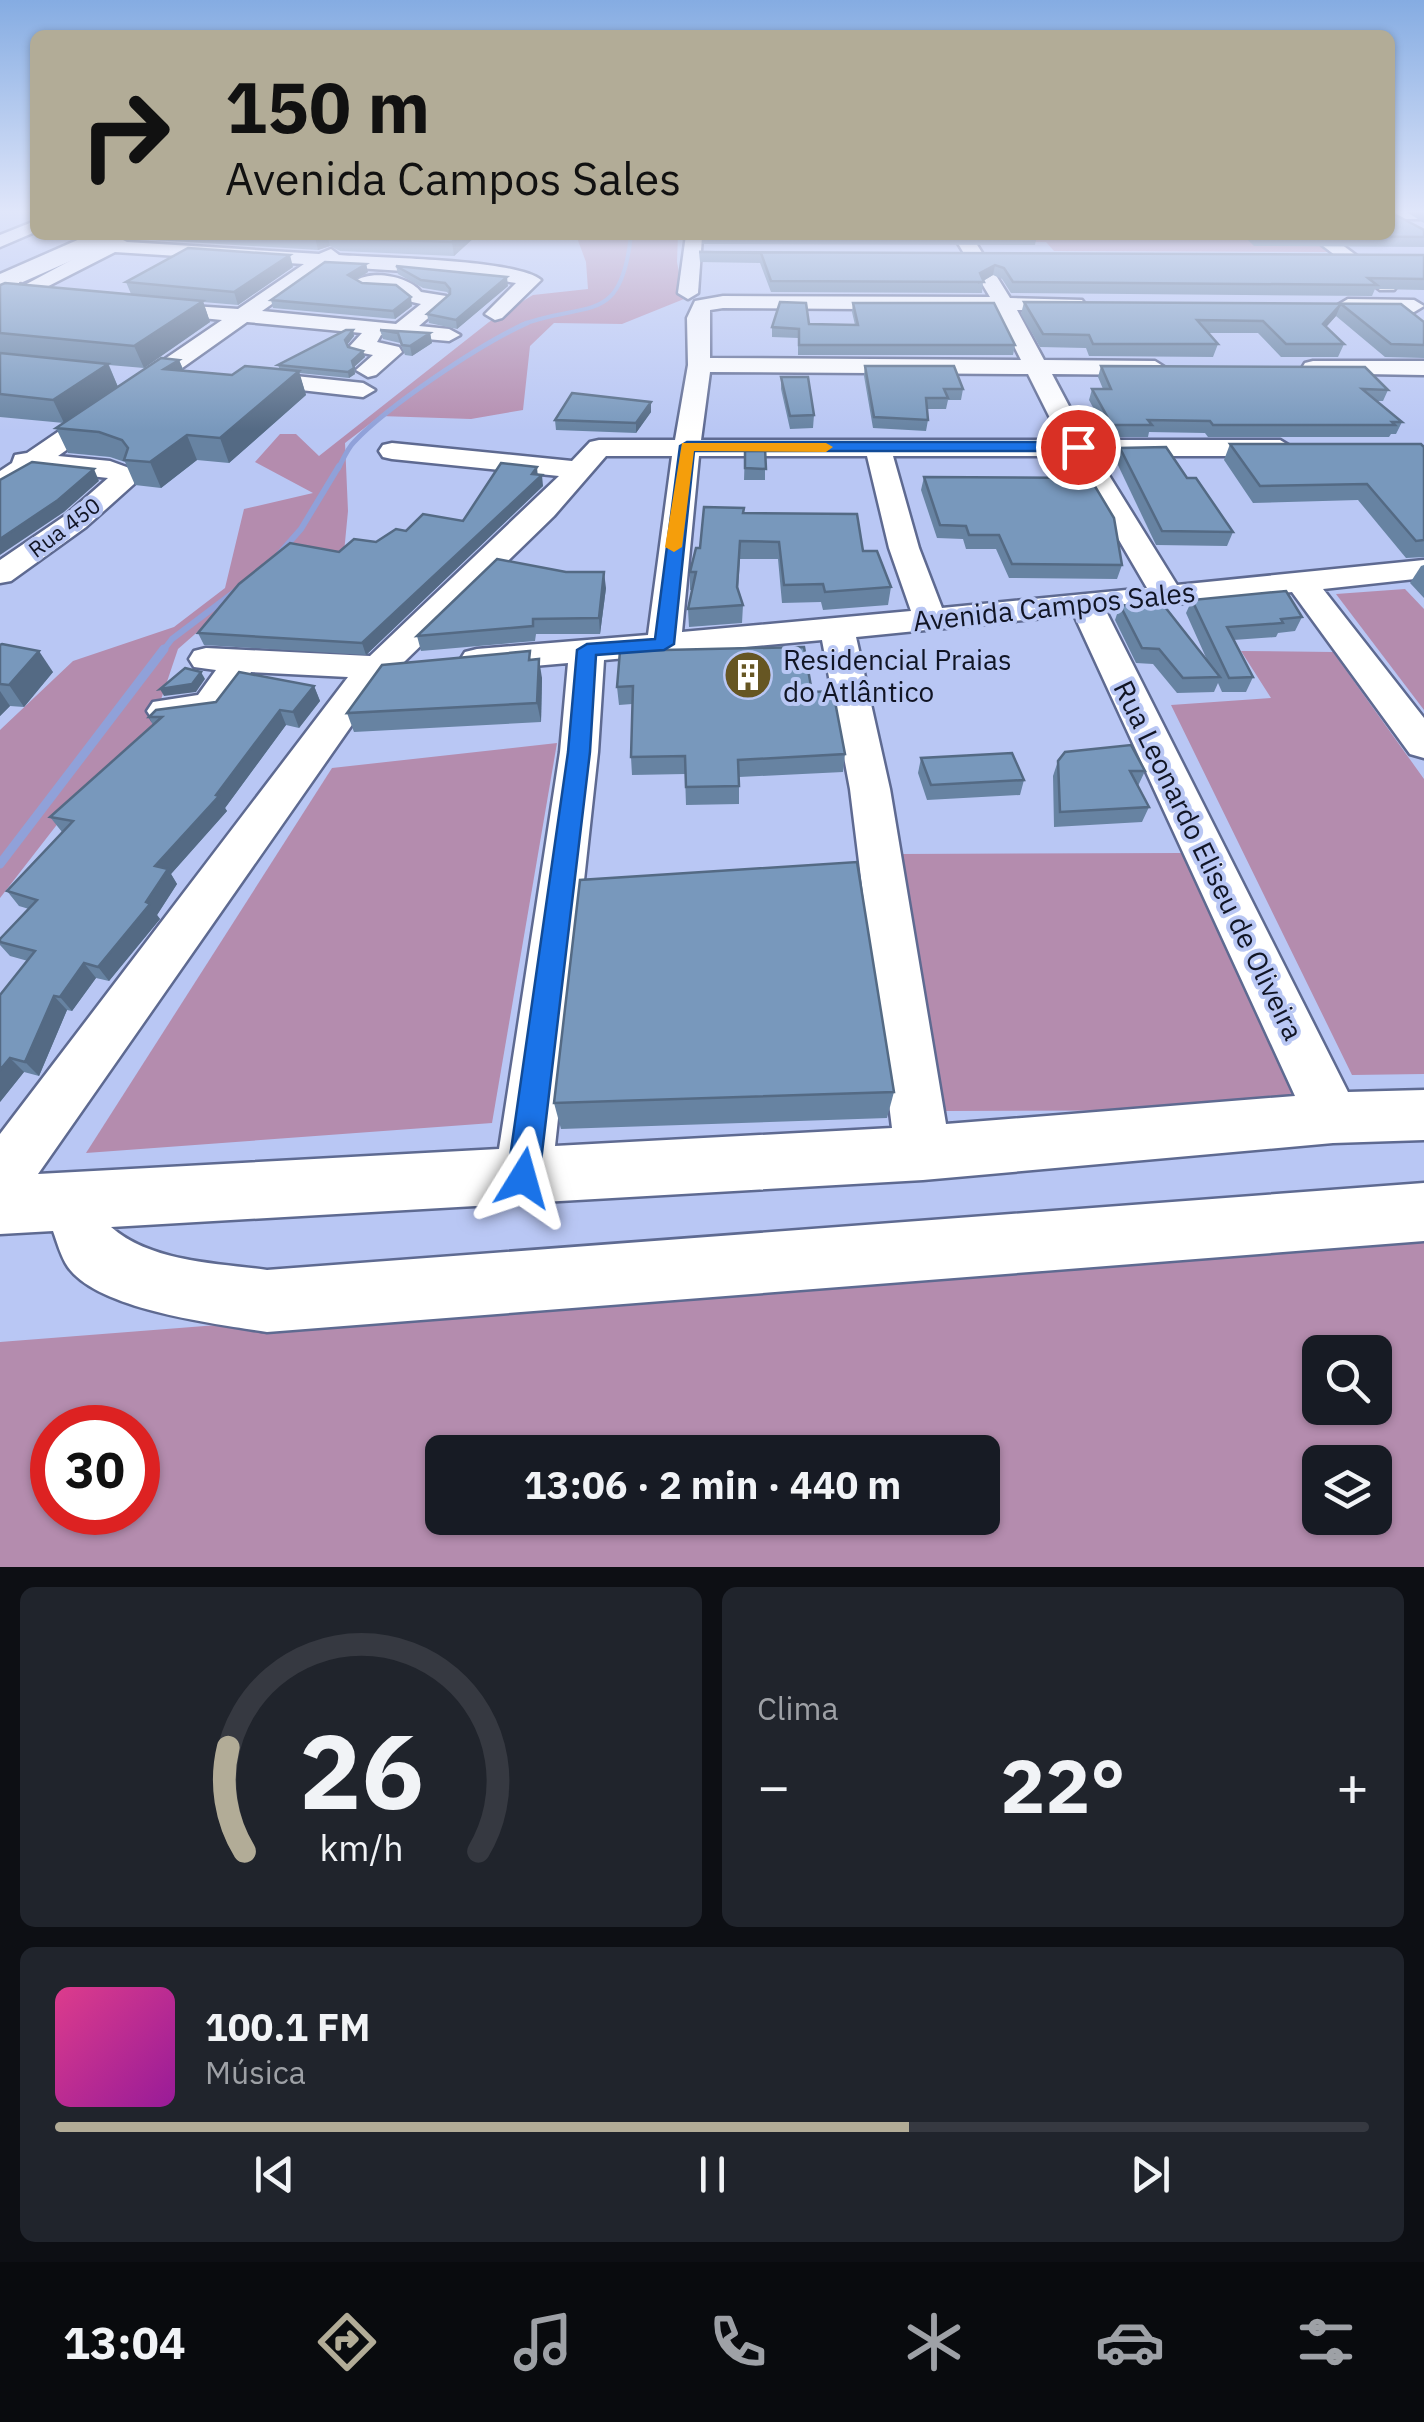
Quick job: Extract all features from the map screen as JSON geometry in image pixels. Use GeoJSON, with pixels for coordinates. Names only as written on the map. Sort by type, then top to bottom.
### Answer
{"type":"FeatureCollection","features":[{"type":"Feature","properties":{"kind":"street"},"geometry":{"type":"LineString","coordinates":[[0,484],[283,285]]}},
{"type":"Feature","properties":{"kind":"street"},"geometry":{"type":"LineString","coordinates":[[113,375],[365,380],[391,352],[360,344],[439,300],[414,297],[403,285]]}},
{"type":"Feature","properties":{"kind":"street"},"geometry":{"type":"LineString","coordinates":[[495,314],[526,285]]}},
{"type":"Feature","properties":{"kind":"street"},"geometry":{"type":"LineString","coordinates":[[688,293],[690,285]]}},
{"type":"Feature","properties":{"kind":"street"},"geometry":{"type":"LineString","coordinates":[[992,285],[1078,447],[1166,595]]}},
{"type":"Feature","properties":{"kind":"street"},"geometry":{"type":"LineString","coordinates":[[1385,285],[1419,310]]}},
{"type":"Feature","properties":{"kind":"street"},"geometry":{"type":"LineString","coordinates":[[4,291],[54,297]]}},
{"type":"Feature","properties":{"kind":"street"},"geometry":{"type":"LineString","coordinates":[[664,644],[699,365],[698,310],[708,303],[722,302],[1101,304]]}},
{"type":"Feature","properties":{"kind":"street"},"geometry":{"type":"LineString","coordinates":[[128,304],[449,336]]}},
{"type":"Feature","properties":{"kind":"street"},"geometry":{"type":"LineString","coordinates":[[1336,305],[1419,310]]}},
{"type":"Feature","properties":{"kind":"street"},"geometry":{"type":"LineString","coordinates":[[699,365],[1171,368]]}},
{"type":"Feature","properties":{"kind":"street"},"geometry":{"type":"LineString","coordinates":[[1288,368],[1424,368]]}},
{"type":"Feature","properties":{"kind":"street"},"geometry":{"type":"LineString","coordinates":[[392,451],[593,458],[687,446],[1309,448]]}},
{"type":"Feature","properties":{"kind":"street"},"geometry":{"type":"LineString","coordinates":[[878,448],[904,548],[930,618]]}},
{"type":"Feature","properties":{"kind":"street"},"geometry":{"type":"LineString","coordinates":[[0,458],[32,461]]}},
{"type":"Feature","properties":{"kind":"street"},"geometry":{"type":"LineString","coordinates":[[0,1180],[374,670],[544,510],[593,458]]}},
{"type":"Feature","properties":{"kind":"street","name":"Rua 450"},"geometry":{"type":"LineString","coordinates":[[0,574],[105,498],[120,484],[122,475],[110,469],[32,461]]}},
{"type":"Feature","properties":{"kind":"street","name":"Avenida Campos Sales"},"geometry":{"type":"LineString","coordinates":[[166,712],[209,706],[223,661],[374,670],[837,629],[1424,569]]}},
{"type":"Feature","properties":{"kind":"street"},"geometry":{"type":"LineString","coordinates":[[1301,582],[1424,745]]}},
{"type":"Feature","properties":{"kind":"street","name":"Rua Leonardo Eliseu de Oliveira"},"geometry":{"type":"LineString","coordinates":[[1085,602],[1333,1118]]}},
{"type":"Feature","properties":{"kind":"street"},"geometry":{"type":"LineString","coordinates":[[837,629],[870,789],[923,1153]]}},
{"type":"Feature","properties":{"kind":"street"},"geometry":{"type":"LineString","coordinates":[[523,1178],[579,752],[587,650]]}},
{"type":"Feature","properties":{"kind":"street"},"geometry":{"type":"LineString","coordinates":[[0,1206],[923,1153],[1333,1118],[1424,1115]]}},
{"type":"Feature","properties":{"kind":"street"},"geometry":{"type":"LineString","coordinates":[[77,1203],[91,1249],[111,1264],[172,1284],[267,1302],[1424,1212]]}},
{"type":"Feature","properties":{"kind":"shaded area"},"geometry":{"type":"Polygon","coordinates":[[[588,285],[681,285],[684,299],[622,324],[554,323],[530,346],[523,410],[471,419],[380,416],[345,443],[348,511],[343,563],[276,563],[178,649],[145,747],[66,813],[0,898],[0,730],[73,661],[174,627],[225,588],[244,509],[313,493],[255,462],[280,434],[296,434],[319,456],[489,322],[533,295],[588,289],[588,285]]]}},
{"type":"Feature","properties":{"kind":"shaded area"},"geometry":{"type":"Polygon","coordinates":[[[1405,589],[1424,609],[1424,710],[1336,594],[1405,589]]]}},
{"type":"Feature","properties":{"kind":"shaded area"},"geometry":{"type":"Polygon","coordinates":[[[1241,651],[1333,652],[1424,779],[1424,1074],[1352,1075],[1171,705],[1271,698],[1241,651]]]}},
{"type":"Feature","properties":{"kind":"shaded area"},"geometry":{"type":"Polygon","coordinates":[[[557,743],[492,1123],[86,1153],[332,768],[557,743]]]}},
{"type":"Feature","properties":{"kind":"shaded area"},"geometry":{"type":"Polygon","coordinates":[[[1185,853],[1304,1110],[945,1111],[898,854],[1185,853]]]}},
{"type":"Feature","properties":{"kind":"shaded area"},"geometry":{"type":"Polygon","coordinates":[[[1424,1231],[1424,1567],[0,1567],[0,1342],[1424,1231]]]}},
{"type":"Feature","properties":{"kind":"building"},"geometry":{"type":"Polygon","coordinates":[[[0,285],[203,301],[134,346],[0,333],[0,285]]]}},
{"type":"Feature","properties":{"kind":"building"},"geometry":{"type":"Polygon","coordinates":[[[160,285],[244,285],[234,292],[160,285]]]}},
{"type":"Feature","properties":{"kind":"building"},"geometry":{"type":"Polygon","coordinates":[[[292,285],[396,285],[411,297],[393,311],[271,300],[292,285]]]}},
{"type":"Feature","properties":{"kind":"building"},"geometry":{"type":"Polygon","coordinates":[[[447,285],[497,285],[456,320],[427,314],[450,294],[447,285]]]}},
{"type":"Feature","properties":{"kind":"building"},"geometry":{"type":"Polygon","coordinates":[[[780,302],[806,303],[809,324],[858,325],[853,303],[994,303],[1015,345],[799,345],[799,329],[772,327],[780,302]]]}},
{"type":"Feature","properties":{"kind":"building"},"geometry":{"type":"Polygon","coordinates":[[[1024,302],[1401,304],[1424,322],[1424,345],[1391,344],[1341,304],[1323,324],[1344,344],[1286,344],[1263,321],[1197,320],[1218,344],[1093,344],[1089,335],[1043,334],[1024,302]]]}},
{"type":"Feature","properties":{"kind":"building"},"geometry":{"type":"Polygon","coordinates":[[[353,330],[345,340],[348,347],[363,351],[352,361],[354,368],[348,372],[278,365],[353,330]]]}},
{"type":"Feature","properties":{"kind":"building"},"geometry":{"type":"Polygon","coordinates":[[[380,330],[430,333],[410,346],[402,345],[398,333],[380,330]]]}},
{"type":"Feature","properties":{"kind":"building"},"geometry":{"type":"Polygon","coordinates":[[[0,353],[108,364],[53,400],[0,394],[0,353]]]}},
{"type":"Feature","properties":{"kind":"building"},"geometry":{"type":"Polygon","coordinates":[[[161,358],[179,360],[164,369],[232,375],[245,366],[299,371],[220,438],[187,435],[150,462],[124,460],[128,448],[122,440],[99,432],[56,428],[161,358]]]}},
{"type":"Feature","properties":{"kind":"building"},"geometry":{"type":"Polygon","coordinates":[[[865,366],[954,366],[963,389],[944,389],[948,398],[926,398],[928,420],[874,417],[865,366]]]}},
{"type":"Feature","properties":{"kind":"building"},"geometry":{"type":"Polygon","coordinates":[[[1101,366],[1365,367],[1388,390],[1362,389],[1402,422],[1213,425],[1210,421],[1148,420],[1152,425],[1112,425],[1092,389],[1111,389],[1101,366]]]}},
{"type":"Feature","properties":{"kind":"building"},"geometry":{"type":"Polygon","coordinates":[[[781,377],[808,377],[814,415],[790,416],[781,377]]]}},
{"type":"Feature","properties":{"kind":"building"},"geometry":{"type":"Polygon","coordinates":[[[572,393],[651,402],[636,423],[555,420],[572,393]]]}},
{"type":"Feature","properties":{"kind":"building"},"geometry":{"type":"Polygon","coordinates":[[[1230,444],[1421,444],[1424,540],[1416,541],[1367,484],[1260,486],[1230,444]]]}},
{"type":"Feature","properties":{"kind":"building"},"geometry":{"type":"Polygon","coordinates":[[[1166,447],[1187,478],[1196,478],[1233,532],[1162,531],[1120,448],[1166,447]]]}},
{"type":"Feature","properties":{"kind":"building"},"geometry":{"type":"Polygon","coordinates":[[[745,448],[765,448],[766,469],[745,468],[745,448]]]}},
{"type":"Feature","properties":{"kind":"building"},"geometry":{"type":"Polygon","coordinates":[[[32,462],[94,469],[58,500],[0,539],[0,480],[32,462]]]}},
{"type":"Feature","properties":{"kind":"building"},"geometry":{"type":"Polygon","coordinates":[[[501,463],[537,467],[532,474],[542,475],[362,643],[198,633],[239,584],[290,543],[339,552],[354,539],[376,542],[396,529],[406,531],[423,514],[463,521],[501,463]]]}},
{"type":"Feature","properties":{"kind":"building"},"geometry":{"type":"Polygon","coordinates":[[[924,477],[1090,478],[1114,518],[1122,565],[1012,564],[999,535],[969,535],[966,526],[940,525],[924,477]]]}},
{"type":"Feature","properties":{"kind":"building"},"geometry":{"type":"Polygon","coordinates":[[[704,507],[744,508],[743,513],[857,514],[863,551],[877,551],[891,587],[825,592],[823,584],[784,585],[779,542],[740,541],[737,587],[743,605],[688,609],[696,572],[690,572],[696,548],[700,548],[704,507]]]}},
{"type":"Feature","properties":{"kind":"building"},"geometry":{"type":"Polygon","coordinates":[[[497,559],[566,572],[604,572],[599,618],[533,619],[533,626],[417,636],[497,559]]]}},
{"type":"Feature","properties":{"kind":"building"},"geometry":{"type":"Polygon","coordinates":[[[1286,591],[1302,617],[1281,619],[1283,623],[1227,627],[1253,677],[1229,678],[1192,600],[1286,591]]]}},
{"type":"Feature","properties":{"kind":"building"},"geometry":{"type":"Polygon","coordinates":[[[1120,605],[1165,607],[1220,677],[1183,678],[1159,649],[1142,648],[1120,605]]]}},
{"type":"Feature","properties":{"kind":"building"},"geometry":{"type":"Polygon","coordinates":[[[2,644],[39,651],[9,685],[0,684],[2,644]]]}},
{"type":"Feature","properties":{"kind":"building"},"geometry":{"type":"Polygon","coordinates":[[[804,647],[812,692],[833,691],[845,754],[738,760],[739,786],[686,787],[685,756],[631,757],[633,686],[617,687],[620,651],[804,647]]]}},
{"type":"Feature","properties":{"kind":"building"},"geometry":{"type":"Polygon","coordinates":[[[530,651],[529,660],[539,659],[537,703],[347,713],[382,665],[530,651]]]}},
{"type":"Feature","properties":{"kind":"building"},"geometry":{"type":"Polygon","coordinates":[[[185,668],[201,672],[192,684],[160,689],[185,668]]]}},
{"type":"Feature","properties":{"kind":"building"},"geometry":{"type":"Polygon","coordinates":[[[239,672],[314,686],[293,712],[280,710],[216,795],[219,796],[155,866],[168,869],[146,902],[150,904],[98,967],[84,963],[60,997],[54,996],[25,1062],[10,1058],[0,1070],[0,995],[35,951],[0,939],[37,900],[7,891],[73,821],[50,817],[162,717],[149,717],[156,710],[216,702],[239,672]]]}},
{"type":"Feature","properties":{"kind":"building"},"geometry":{"type":"Polygon","coordinates":[[[1131,745],[1145,771],[1130,771],[1149,807],[1060,812],[1058,761],[1065,752],[1131,745]]]}},
{"type":"Feature","properties":{"kind":"building"},"geometry":{"type":"Polygon","coordinates":[[[1012,753],[1024,780],[931,785],[921,758],[1012,753]]]}},
{"type":"Feature","properties":{"kind":"building"},"geometry":{"type":"Polygon","coordinates":[[[857,862],[894,1092],[554,1103],[580,880],[857,862]]]}},
{"type":"Feature","properties":{"kind":"waterway"},"geometry":{"type":"LineString","coordinates":[[526,324],[597,305],[618,285]]}},
{"type":"Feature","properties":{"kind":"waterway"},"geometry":{"type":"LineString","coordinates":[[338,469],[352,445],[389,411],[461,360],[526,324]]}},
{"type":"Feature","properties":{"kind":"waterway"},"geometry":{"type":"LineString","coordinates":[[521,325],[526,324]]}},
{"type":"Feature","properties":{"kind":"waterway"},"geometry":{"type":"LineString","coordinates":[[279,554],[301,529],[339,466]]}},
{"type":"Feature","properties":{"kind":"waterway"},"geometry":{"type":"LineString","coordinates":[[162,652],[172,639],[237,590]]}},
{"type":"Feature","properties":{"kind":"waterway"},"geometry":{"type":"LineString","coordinates":[[0,864],[164,649]]}},
{"type":"Feature","properties":{"kind":"slow traffic"},"geometry":{"type":"LineString","coordinates":[[674,547],[687,446],[826,447]]}},
{"type":"Feature","properties":{"kind":"place","name":"Residencial Praias do Atlântico"},"geometry":{"type":"Point","coordinates":[748,675]}},
{"type":"Feature","properties":{"kind":"route"},"geometry":{"type":"LineString","coordinates":[[523,1178],[579,752],[587,650],[664,644],[687,446],[1078,447]]}}]}
